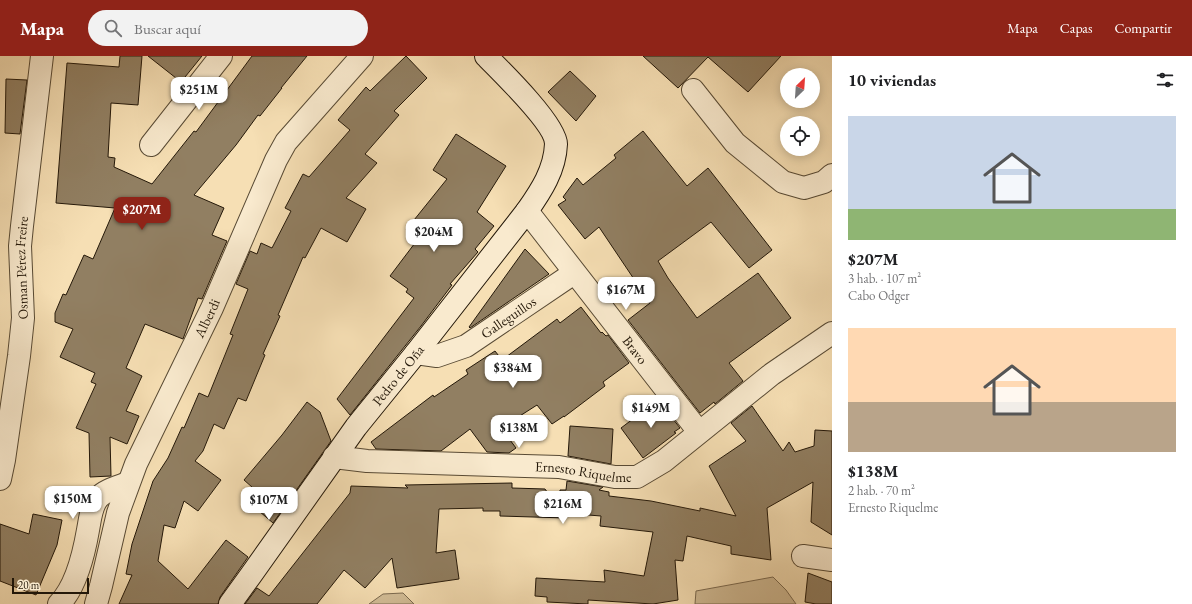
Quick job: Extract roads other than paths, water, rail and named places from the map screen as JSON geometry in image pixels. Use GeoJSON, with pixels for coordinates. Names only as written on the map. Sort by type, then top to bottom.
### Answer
{"type":"FeatureCollection","features":[{"type":"Feature","properties":{"kind":"street","name":"Osman Pérez Freire"},"geometry":{"type":"LineString","coordinates":[[0,479],[19,356],[23,318],[20,246],[42,56]]}},
{"type":"Feature","properties":{"kind":"street"},"geometry":{"type":"LineString","coordinates":[[151,145],[221,56]]}},
{"type":"Feature","properties":{"kind":"street","name":"Pedro de Oña"},"geometry":{"type":"LineString","coordinates":[[230,604],[356,427],[416,353],[540,193],[548,176],[556,143],[550,131],[539,113],[510,80],[486,56]]}},
{"type":"Feature","properties":{"kind":"street","name":"Alberdi"},"geometry":{"type":"LineString","coordinates":[[96,604],[118,513],[136,464],[212,308],[276,160],[286,142],[354,59]]}},
{"type":"Feature","properties":{"kind":"street"},"geometry":{"type":"LineString","coordinates":[[693,90],[734,143],[783,182],[804,188],[824,182],[832,175]]}},
{"type":"Feature","properties":{"kind":"street","name":"Bravo"},"geometry":{"type":"LineString","coordinates":[[526,211],[699,432]]}},
{"type":"Feature","properties":{"kind":"street","name":"Galleguillos"},"geometry":{"type":"LineString","coordinates":[[416,353],[437,356],[466,346],[574,272]]}},
{"type":"Feature","properties":{"kind":"street","name":"Ernesto Riquelme"},"geometry":{"type":"LineString","coordinates":[[334,457],[367,461],[559,467],[615,477],[638,477],[664,461],[772,374],[832,333]]}},
{"type":"Feature","properties":{"kind":"street"},"geometry":{"type":"LineString","coordinates":[[59,604],[71,586],[84,553],[92,510],[98,498],[108,490],[128,484]]}},
{"type":"Feature","properties":{"kind":"street"},"geometry":{"type":"LineString","coordinates":[[803,556],[832,560]]}}]}
